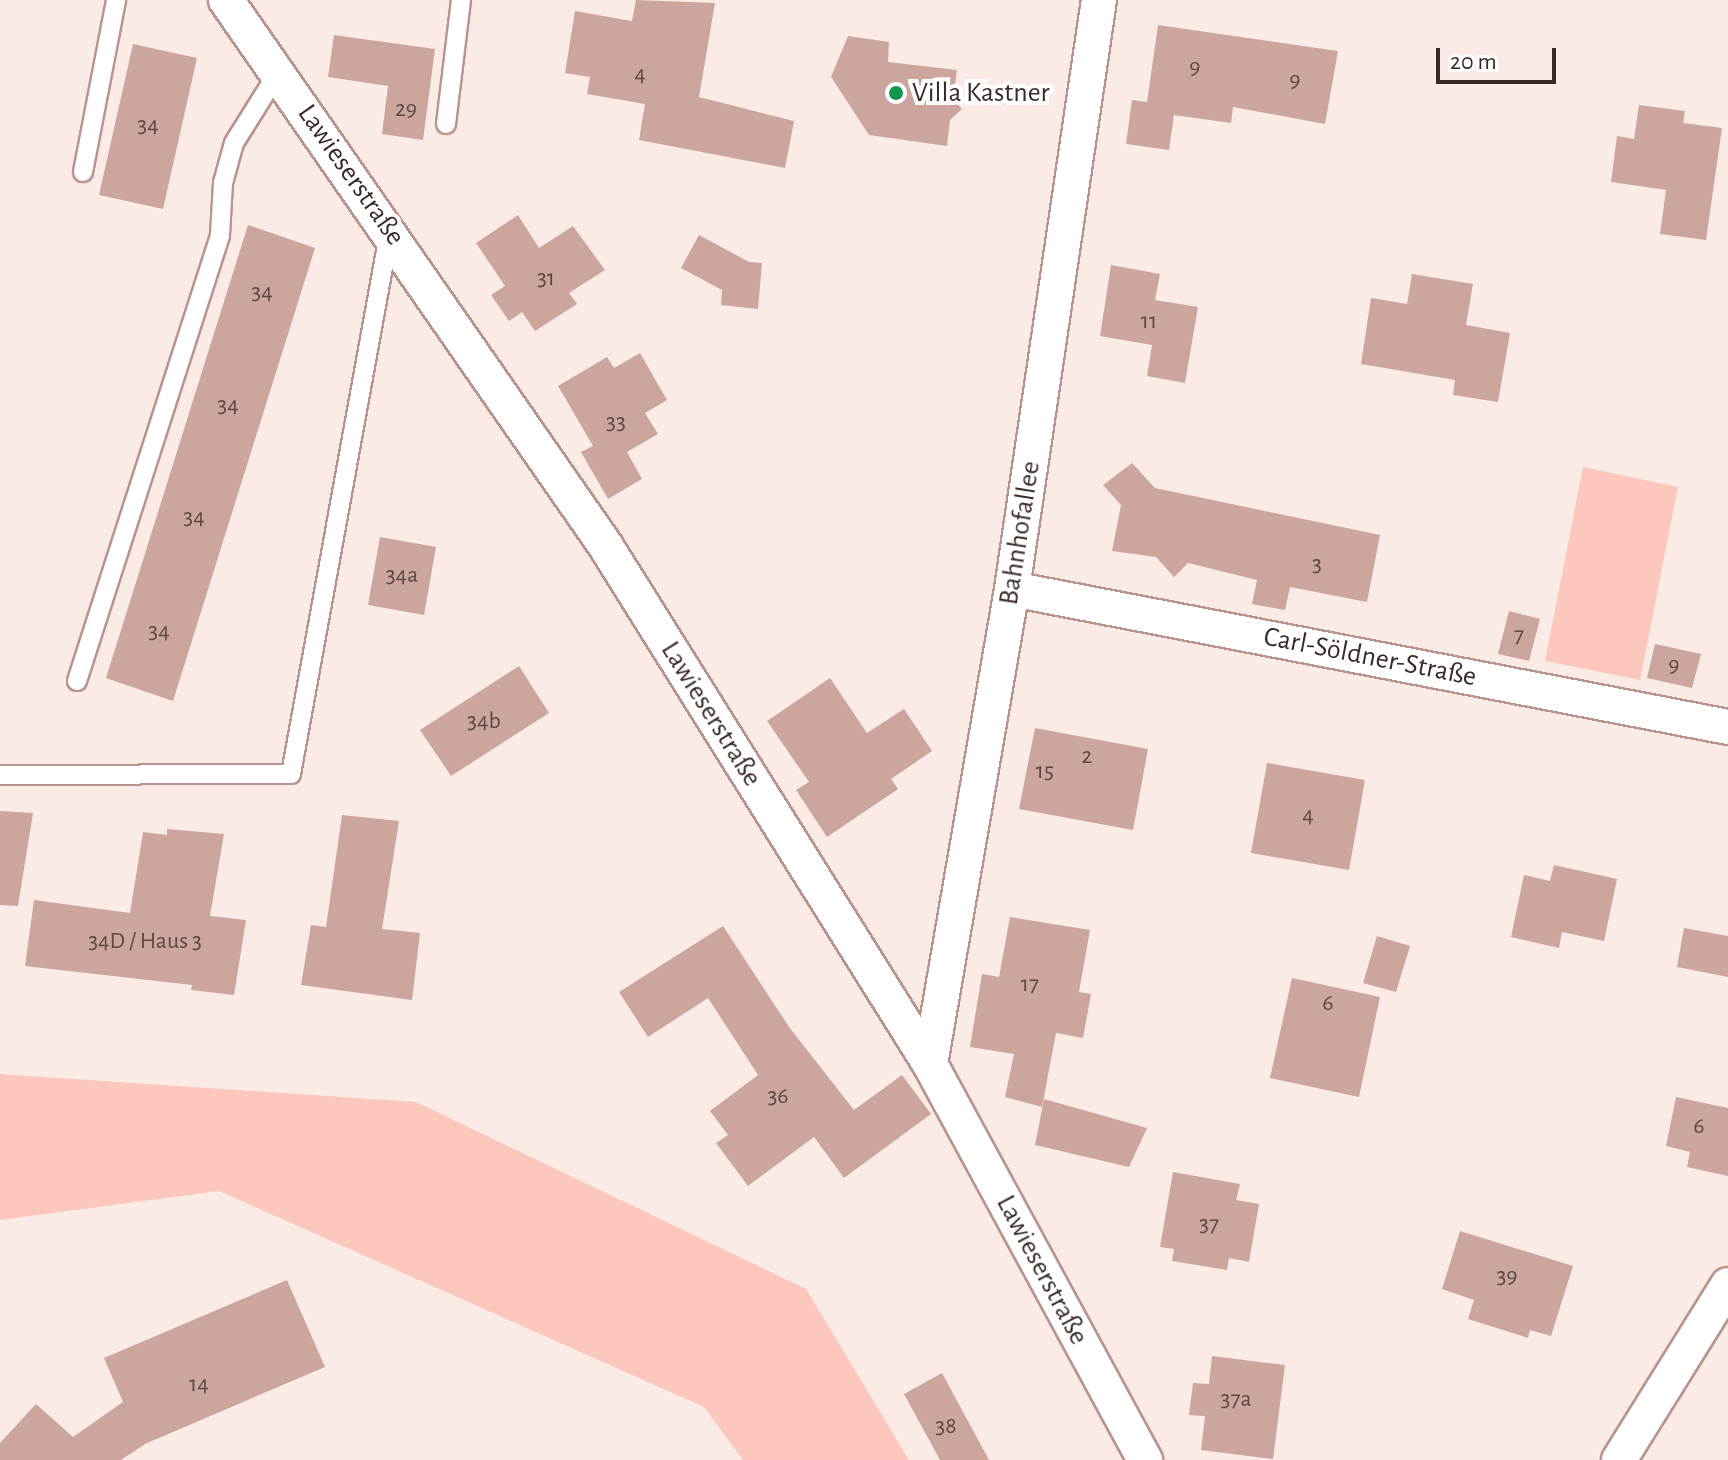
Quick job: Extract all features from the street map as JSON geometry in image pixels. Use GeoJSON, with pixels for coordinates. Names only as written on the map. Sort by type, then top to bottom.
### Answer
{"type":"FeatureCollection","features":[{"type":"Feature","properties":{"kind":"street","name":"Lawieserstraße"},"geometry":{"type":"LineString","coordinates":[[226,0],[279,71],[605,545],[930,1064],[1145,1460]]}},
{"type":"Feature","properties":{"kind":"street","name":"Bahnhofallee"},"geometry":{"type":"LineString","coordinates":[[930,1064],[1012,589],[1099,0]]}},
{"type":"Feature","properties":{"kind":"street","name":"Carl-Söldner-Straße"},"geometry":{"type":"LineString","coordinates":[[1012,589],[1728,727]]}},
{"type":"Feature","properties":{"kind":"street"},"geometry":{"type":"LineString","coordinates":[[1619,1460],[1728,1285]]}},
{"type":"Feature","properties":{"kind":"lane"},"geometry":{"type":"LineString","coordinates":[[83,172],[116,0]]}},
{"type":"Feature","properties":{"kind":"lane"},"geometry":{"type":"LineString","coordinates":[[446,124],[461,0]]}},
{"type":"Feature","properties":{"kind":"lane"},"geometry":{"type":"LineString","coordinates":[[77,681],[220,235],[223,183],[234,143],[279,71]]}},
{"type":"Feature","properties":{"kind":"lane"},"geometry":{"type":"LineString","coordinates":[[0,775],[291,774],[389,232]]}},
{"type":"Feature","properties":{"kind":"shaded area"},"geometry":{"type":"Polygon","coordinates":[[[1583,467],[1678,487],[1640,680],[1545,661],[1583,467]]]}},
{"type":"Feature","properties":{"kind":"shaded area"},"geometry":{"type":"Polygon","coordinates":[[[0,1074],[416,1102],[806,1289],[909,1460],[743,1460],[704,1407],[219,1191],[0,1220],[0,1074]]]}},
{"type":"Feature","properties":{"kind":"building"},"geometry":{"type":"Polygon","coordinates":[[[636,0],[715,3],[699,97],[794,121],[785,168],[639,140],[645,104],[587,94],[590,77],[565,73],[575,11],[632,21],[636,0]]]}},
{"type":"Feature","properties":{"kind":"building"},"geometry":{"type":"Polygon","coordinates":[[[1158,25],[1338,51],[1325,124],[1233,107],[1231,123],[1174,115],[1169,150],[1126,144],[1132,100],[1147,102],[1158,25]]]}},
{"type":"Feature","properties":{"kind":"building"},"geometry":{"type":"Polygon","coordinates":[[[334,35],[435,49],[423,140],[382,134],[388,86],[328,77],[334,35]]]}},
{"type":"Feature","properties":{"kind":"building","name":"Villa Kastner"},"geometry":{"type":"Polygon","coordinates":[[[848,36],[889,42],[888,62],[957,70],[953,99],[962,109],[950,120],[947,146],[869,135],[831,77],[848,36]]]}},
{"type":"Feature","properties":{"kind":"building"},"geometry":{"type":"Polygon","coordinates":[[[133,44],[197,58],[163,209],[99,195],[133,44]]]}},
{"type":"Feature","properties":{"kind":"building"},"geometry":{"type":"Polygon","coordinates":[[[1639,105],[1685,111],[1683,123],[1722,128],[1706,240],[1660,234],[1666,190],[1611,182],[1617,136],[1634,139],[1639,105]]]}},
{"type":"Feature","properties":{"kind":"building"},"geometry":{"type":"Polygon","coordinates":[[[518,215],[539,248],[573,226],[605,270],[569,293],[577,304],[535,331],[522,312],[509,321],[491,295],[505,286],[476,243],[518,215]]]}},
{"type":"Feature","properties":{"kind":"building"},"geometry":{"type":"Polygon","coordinates":[[[248,225],[315,248],[173,701],[106,678],[248,225]]]}},
{"type":"Feature","properties":{"kind":"building"},"geometry":{"type":"Polygon","coordinates":[[[699,235],[749,262],[762,263],[758,309],[721,305],[722,290],[681,268],[699,235]]]}},
{"type":"Feature","properties":{"kind":"building"},"geometry":{"type":"Polygon","coordinates":[[[1111,265],[1160,274],[1155,300],[1198,307],[1185,383],[1147,376],[1152,345],[1100,336],[1111,265]]]}},
{"type":"Feature","properties":{"kind":"building"},"geometry":{"type":"Polygon","coordinates":[[[1412,274],[1473,284],[1466,325],[1510,333],[1498,402],[1453,395],[1455,380],[1361,364],[1371,298],[1407,304],[1412,274]]]}},
{"type":"Feature","properties":{"kind":"building"},"geometry":{"type":"Polygon","coordinates":[[[640,353],[667,400],[645,413],[658,434],[627,452],[642,479],[608,499],[581,452],[593,446],[558,386],[607,357],[614,368],[640,353]]]}},
{"type":"Feature","properties":{"kind":"building"},"geometry":{"type":"Polygon","coordinates":[[[1132,463],[1155,488],[1380,535],[1367,602],[1290,587],[1285,610],[1252,604],[1257,580],[1188,563],[1174,577],[1156,557],[1112,551],[1121,505],[1103,485],[1132,463]]]}},
{"type":"Feature","properties":{"kind":"building"},"geometry":{"type":"Polygon","coordinates":[[[380,537],[436,547],[424,615],[368,605],[380,537]]]}},
{"type":"Feature","properties":{"kind":"building"},"geometry":{"type":"Polygon","coordinates":[[[1509,611],[1540,619],[1529,661],[1498,654],[1509,611]]]}},
{"type":"Feature","properties":{"kind":"building"},"geometry":{"type":"Polygon","coordinates":[[[1655,644],[1701,654],[1692,688],[1647,678],[1655,644]]]}},
{"type":"Feature","properties":{"kind":"building"},"geometry":{"type":"Polygon","coordinates":[[[519,666],[549,713],[451,776],[420,730],[519,666]]]}},
{"type":"Feature","properties":{"kind":"building"},"geometry":{"type":"Polygon","coordinates":[[[830,678],[867,733],[904,709],[932,751],[891,779],[898,789],[827,837],[796,790],[809,782],[767,721],[830,678]]]}},
{"type":"Feature","properties":{"kind":"building"},"geometry":{"type":"Polygon","coordinates":[[[1035,728],[1148,749],[1133,830],[1019,809],[1035,728]]]}},
{"type":"Feature","properties":{"kind":"building"},"geometry":{"type":"Polygon","coordinates":[[[1267,763],[1365,780],[1349,870],[1251,853],[1267,763]]]}},
{"type":"Feature","properties":{"kind":"building"},"geometry":{"type":"Polygon","coordinates":[[[0,811],[33,813],[18,906],[0,905],[0,811]]]}},
{"type":"Feature","properties":{"kind":"building"},"geometry":{"type":"Polygon","coordinates":[[[342,815],[399,821],[382,929],[420,933],[412,1000],[301,985],[311,925],[326,927],[342,815]]]}},
{"type":"Feature","properties":{"kind":"building"},"geometry":{"type":"Polygon","coordinates":[[[167,829],[224,834],[210,916],[246,920],[234,995],[191,990],[192,985],[25,966],[34,900],[130,913],[143,832],[167,835],[167,829]]]}},
{"type":"Feature","properties":{"kind":"building"},"geometry":{"type":"Polygon","coordinates":[[[1554,865],[1617,879],[1604,941],[1562,932],[1559,948],[1511,937],[1524,875],[1550,881],[1554,865]]]}},
{"type":"Feature","properties":{"kind":"building"},"geometry":{"type":"Polygon","coordinates":[[[1010,917],[1090,930],[1079,992],[1091,994],[1083,1038],[1056,1033],[1042,1107],[1005,1097],[1014,1054],[970,1047],[982,974],[999,977],[1010,917]]]}},
{"type":"Feature","properties":{"kind":"building"},"geometry":{"type":"Polygon","coordinates":[[[723,926],[789,1027],[854,1110],[902,1075],[931,1114],[844,1178],[814,1137],[748,1186],[716,1143],[728,1135],[710,1111],[758,1075],[708,998],[648,1037],[619,992],[723,926]]]}},
{"type":"Feature","properties":{"kind":"building"},"geometry":{"type":"Polygon","coordinates":[[[1684,928],[1728,936],[1728,977],[1677,967],[1684,928]]]}},
{"type":"Feature","properties":{"kind":"building"},"geometry":{"type":"Polygon","coordinates":[[[1377,936],[1410,946],[1396,992],[1363,983],[1377,936]]]}},
{"type":"Feature","properties":{"kind":"building"},"geometry":{"type":"Polygon","coordinates":[[[1292,978],[1380,997],[1359,1097],[1270,1078],[1292,978]]]}},
{"type":"Feature","properties":{"kind":"building"},"geometry":{"type":"Polygon","coordinates":[[[1676,1097],[1728,1108],[1728,1176],[1687,1167],[1690,1152],[1666,1146],[1676,1097]]]}},
{"type":"Feature","properties":{"kind":"building"},"geometry":{"type":"Polygon","coordinates":[[[1044,1099],[1147,1128],[1129,1167],[1035,1145],[1044,1099]]]}},
{"type":"Feature","properties":{"kind":"building"},"geometry":{"type":"Polygon","coordinates":[[[1173,1172],[1240,1184],[1236,1200],[1259,1204],[1249,1262],[1229,1258],[1227,1270],[1172,1261],[1174,1249],[1160,1247],[1173,1172]]]}},
{"type":"Feature","properties":{"kind":"building"},"geometry":{"type":"Polygon","coordinates":[[[1460,1231],[1573,1266],[1551,1336],[1530,1330],[1528,1338],[1468,1319],[1474,1300],[1442,1289],[1460,1231]]]}},
{"type":"Feature","properties":{"kind":"building"},"geometry":{"type":"Polygon","coordinates":[[[287,1280],[325,1367],[145,1444],[121,1460],[0,1460],[0,1443],[36,1404],[73,1437],[123,1402],[104,1358],[287,1280]]]}},
{"type":"Feature","properties":{"kind":"building"},"geometry":{"type":"Polygon","coordinates":[[[1212,1356],[1285,1365],[1273,1459],[1201,1450],[1205,1416],[1189,1415],[1193,1383],[1209,1384],[1212,1356]]]}},
{"type":"Feature","properties":{"kind":"building"},"geometry":{"type":"Polygon","coordinates":[[[942,1373],[989,1460],[940,1460],[904,1394],[942,1373]]]}},
{"type":"Feature","properties":{"kind":"place","name":"Villa Kastner"},"geometry":{"type":"Point","coordinates":[896,93]}}]}
